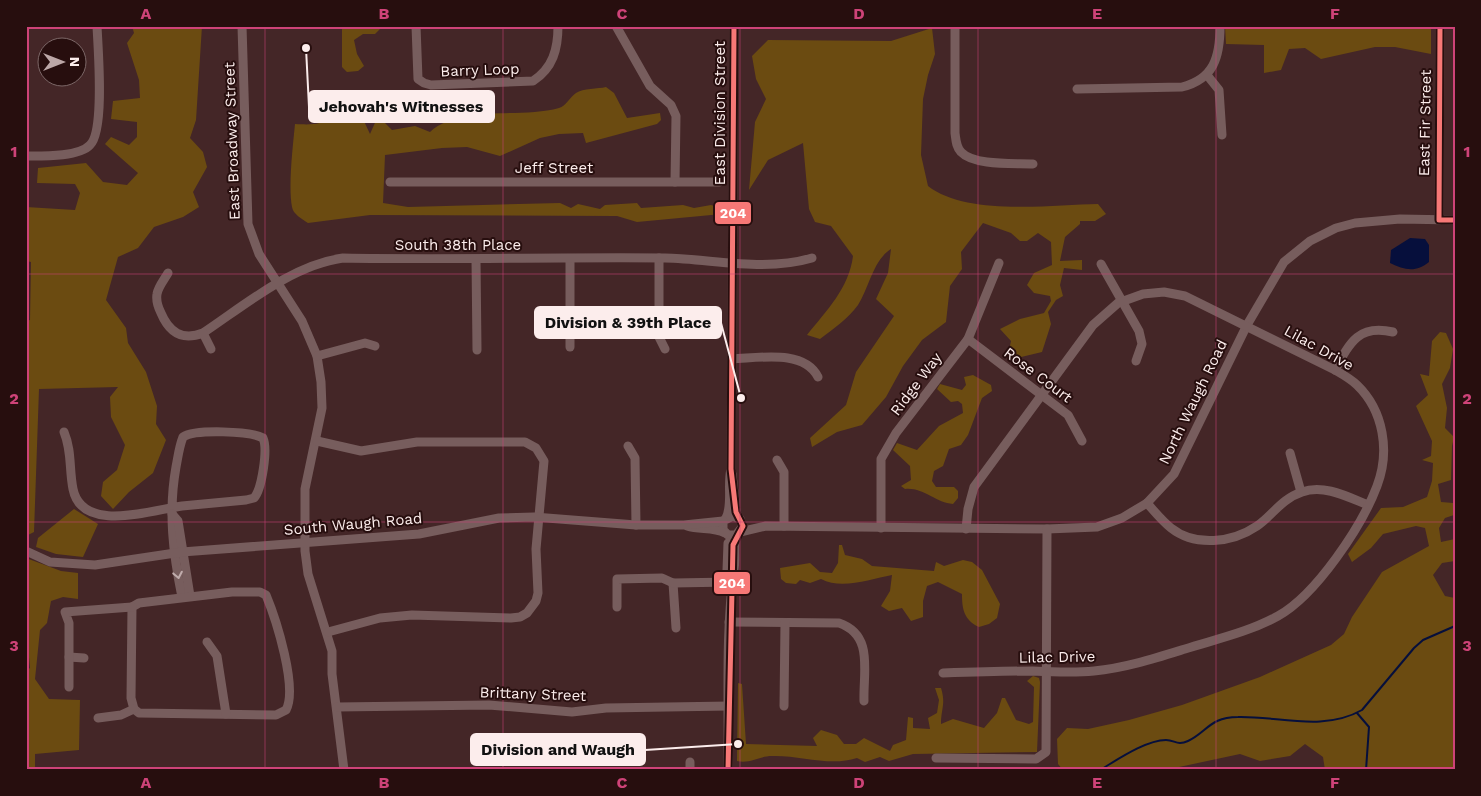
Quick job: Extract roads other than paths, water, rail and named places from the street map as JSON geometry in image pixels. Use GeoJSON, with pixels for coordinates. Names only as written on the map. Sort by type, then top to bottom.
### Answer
{"type":"FeatureCollection","features":[{"type":"Feature","properties":{"kind":"street"},"geometry":{"type":"LineString","coordinates":[[26,156],[78,152],[91,145],[96,133],[100,112],[97,26]]}},
{"type":"Feature","properties":{"kind":"street","name":"East Broadway Street"},"geometry":{"type":"LineString","coordinates":[[242,26],[248,224],[259,254],[302,321],[317,356],[322,408],[317,441],[305,489],[305,542],[308,574],[328,632],[344,770]]}},
{"type":"Feature","properties":{"kind":"street","name":"Barry Loop"},"geometry":{"type":"LineString","coordinates":[[416,26],[418,79],[431,85],[533,81],[542,75],[553,58],[557,48],[558,26]]}},
{"type":"Feature","properties":{"kind":"street"},"geometry":{"type":"LineString","coordinates":[[616,26],[650,86],[671,105],[676,116],[675,182]]}},
{"type":"Feature","properties":{"kind":"street","name":"East Division Street"},"geometry":{"type":"LineString","coordinates":[[734,26],[731,469],[736,512],[741,520]]}},
{"type":"Feature","properties":{"kind":"street"},"geometry":{"type":"LineString","coordinates":[[956,26],[955,133],[957,145],[961,152],[976,160],[1033,164]]}},
{"type":"Feature","properties":{"kind":"street"},"geometry":{"type":"LineString","coordinates":[[1077,89],[1182,87],[1196,84],[1208,75],[1219,48],[1220,26]]}},
{"type":"Feature","properties":{"kind":"street","name":"East Fir Street"},"geometry":{"type":"LineString","coordinates":[[1439,220],[1440,26]]}},
{"type":"Feature","properties":{"kind":"street"},"geometry":{"type":"LineString","coordinates":[[1208,75],[1219,90],[1222,135]]}},
{"type":"Feature","properties":{"kind":"street","name":"Jeff Street"},"geometry":{"type":"LineString","coordinates":[[390,182],[719,182]]}},
{"type":"Feature","properties":{"kind":"street","name":"North Waugh Road"},"geometry":{"type":"LineString","coordinates":[[725,519],[733,516],[741,520],[784,526],[966,529],[1098,527],[1122,518],[1147,503],[1174,474],[1247,325],[1284,262],[1310,241],[1336,228],[1355,223],[1400,219],[1455,220]]}},
{"type":"Feature","properties":{"kind":"street","name":"South 38th Place"},"geometry":{"type":"LineString","coordinates":[[168,273],[157,294],[157,304],[165,323],[172,331],[180,336],[188,337],[203,333],[279,283],[325,260],[343,258],[476,260],[659,258],[733,263],[795,263],[812,258]]}},
{"type":"Feature","properties":{"kind":"street"},"geometry":{"type":"LineString","coordinates":[[659,258],[658,336],[665,349]]}},
{"type":"Feature","properties":{"kind":"street"},"geometry":{"type":"LineString","coordinates":[[570,259],[570,347]]}},
{"type":"Feature","properties":{"kind":"street"},"geometry":{"type":"LineString","coordinates":[[476,260],[477,350]]}},
{"type":"Feature","properties":{"kind":"street","name":"Ridge Way"},"geometry":{"type":"LineString","coordinates":[[881,528],[882,460],[902,426],[968,339],[999,263]]}},
{"type":"Feature","properties":{"kind":"street"},"geometry":{"type":"LineString","coordinates":[[1101,264],[1139,331],[1142,344],[1136,361]]}},
{"type":"Feature","properties":{"kind":"street","name":"Lilac Drive"},"geometry":{"type":"LineString","coordinates":[[943,673],[1094,671],[1147,661],[1238,633],[1271,620],[1299,601],[1324,573],[1344,547],[1368,505],[1377,488],[1384,460],[1385,450],[1380,421],[1373,406],[1357,385],[1335,370],[1185,296],[1166,292],[1143,294],[1123,300],[1093,325],[974,487],[968,509],[966,529]]}},
{"type":"Feature","properties":{"kind":"street"},"geometry":{"type":"LineString","coordinates":[[1335,370],[1353,339],[1365,332],[1379,329],[1393,332]]}},
{"type":"Feature","properties":{"kind":"street"},"geometry":{"type":"LineString","coordinates":[[203,333],[210,349]]}},
{"type":"Feature","properties":{"kind":"street","name":"Rose Court"},"geometry":{"type":"LineString","coordinates":[[968,339],[1068,415],[1082,441]]}},
{"type":"Feature","properties":{"kind":"street"},"geometry":{"type":"LineString","coordinates":[[317,356],[365,343],[375,346]]}},
{"type":"Feature","properties":{"kind":"street"},"geometry":{"type":"LineString","coordinates":[[732,359],[787,358],[803,361],[814,370],[818,378]]}},
{"type":"Feature","properties":{"kind":"street"},"geometry":{"type":"LineString","coordinates":[[64,432],[70,450],[73,490],[76,498],[86,508],[100,516],[171,511],[254,498],[258,491],[266,450],[263,438],[253,434],[194,432],[183,437],[171,494],[171,511],[171,522],[186,597]]}},
{"type":"Feature","properties":{"kind":"street"},"geometry":{"type":"LineString","coordinates":[[317,441],[361,451],[431,442],[525,442],[536,448],[544,461],[536,548],[538,592],[532,608],[520,617],[412,615],[380,618],[328,632]]}},
{"type":"Feature","properties":{"kind":"street"},"geometry":{"type":"LineString","coordinates":[[628,446],[635,458],[636,525]]}},
{"type":"Feature","properties":{"kind":"street"},"geometry":{"type":"LineString","coordinates":[[1290,453],[1302,492]]}},
{"type":"Feature","properties":{"kind":"street"},"geometry":{"type":"LineString","coordinates":[[776,460],[784,472],[784,526]]}},
{"type":"Feature","properties":{"kind":"street","name":"East Division Street"},"geometry":{"type":"LineString","coordinates":[[731,469],[728,483],[730,507],[722,526],[732,534]]}},
{"type":"Feature","properties":{"kind":"street"},"geometry":{"type":"LineString","coordinates":[[1147,503],[1171,529],[1196,540],[1228,540],[1257,526],[1278,505],[1302,492],[1321,490],[1339,494],[1368,505]]}},
{"type":"Feature","properties":{"kind":"street","name":"South Waugh Road"},"geometry":{"type":"LineString","coordinates":[[26,551],[50,562],[81,565],[178,552],[420,534],[499,518],[538,517],[636,525],[684,526],[732,534]]}},
{"type":"Feature","properties":{"kind":"street","name":"South Waugh Road"},"geometry":{"type":"LineString","coordinates":[[684,526],[725,519]]}},
{"type":"Feature","properties":{"kind":"street"},"geometry":{"type":"LineString","coordinates":[[728,770],[729,622],[731,582],[734,570],[732,534],[741,520]]}},
{"type":"Feature","properties":{"kind":"street","name":"North Waugh Road"},"geometry":{"type":"LineString","coordinates":[[732,534],[763,524]]}},
{"type":"Feature","properties":{"kind":"street"},"geometry":{"type":"LineString","coordinates":[[936,758],[1036,759],[1046,752],[1047,528]]}},
{"type":"Feature","properties":{"kind":"street"},"geometry":{"type":"LineString","coordinates":[[617,607],[617,579],[662,578],[673,583],[731,582]]}},
{"type":"Feature","properties":{"kind":"street"},"geometry":{"type":"LineString","coordinates":[[673,583],[676,628]]}},
{"type":"Feature","properties":{"kind":"street"},"geometry":{"type":"LineString","coordinates":[[69,687],[69,623],[65,612],[132,607],[139,603],[232,592],[260,592],[266,596],[280,636],[290,701],[286,710],[276,716],[226,714],[143,715],[134,709],[130,698],[132,607]]}},
{"type":"Feature","properties":{"kind":"street"},"geometry":{"type":"LineString","coordinates":[[729,622],[838,623],[855,631],[864,649],[864,701]]}},
{"type":"Feature","properties":{"kind":"street"},"geometry":{"type":"LineString","coordinates":[[784,706],[785,623]]}},
{"type":"Feature","properties":{"kind":"street"},"geometry":{"type":"LineString","coordinates":[[207,642],[217,656],[226,714]]}},
{"type":"Feature","properties":{"kind":"street"},"geometry":{"type":"LineString","coordinates":[[69,658],[84,658]]}},
{"type":"Feature","properties":{"kind":"street","name":"Brittany Street"},"geometry":{"type":"LineString","coordinates":[[337,707],[489,705],[572,712],[606,708],[729,706]]}},
{"type":"Feature","properties":{"kind":"street"},"geometry":{"type":"LineString","coordinates":[[98,718],[121,715],[134,709]]}},
{"type":"Feature","properties":{"kind":"waterway"},"geometry":{"type":"LineString","coordinates":[[1100,770],[1132,751],[1150,743],[1166,740],[1179,743],[1188,741],[1221,719],[1254,717],[1316,722],[1347,717],[1362,710],[1414,648],[1423,640],[1455,626]]}},
{"type":"Feature","properties":{"kind":"waterway"},"geometry":{"type":"LineString","coordinates":[[1357,713],[1369,727],[1366,770]]}},
{"type":"Feature","properties":{"kind":"place","name":"Jehovah's Witnesses"},"geometry":{"type":"Point","coordinates":[306,48]}},
{"type":"Feature","properties":{"kind":"place","name":"Division & 39th Place"},"geometry":{"type":"Point","coordinates":[741,398]}},
{"type":"Feature","properties":{"kind":"place","name":"Division and Waugh"},"geometry":{"type":"Point","coordinates":[738,744]}}]}
